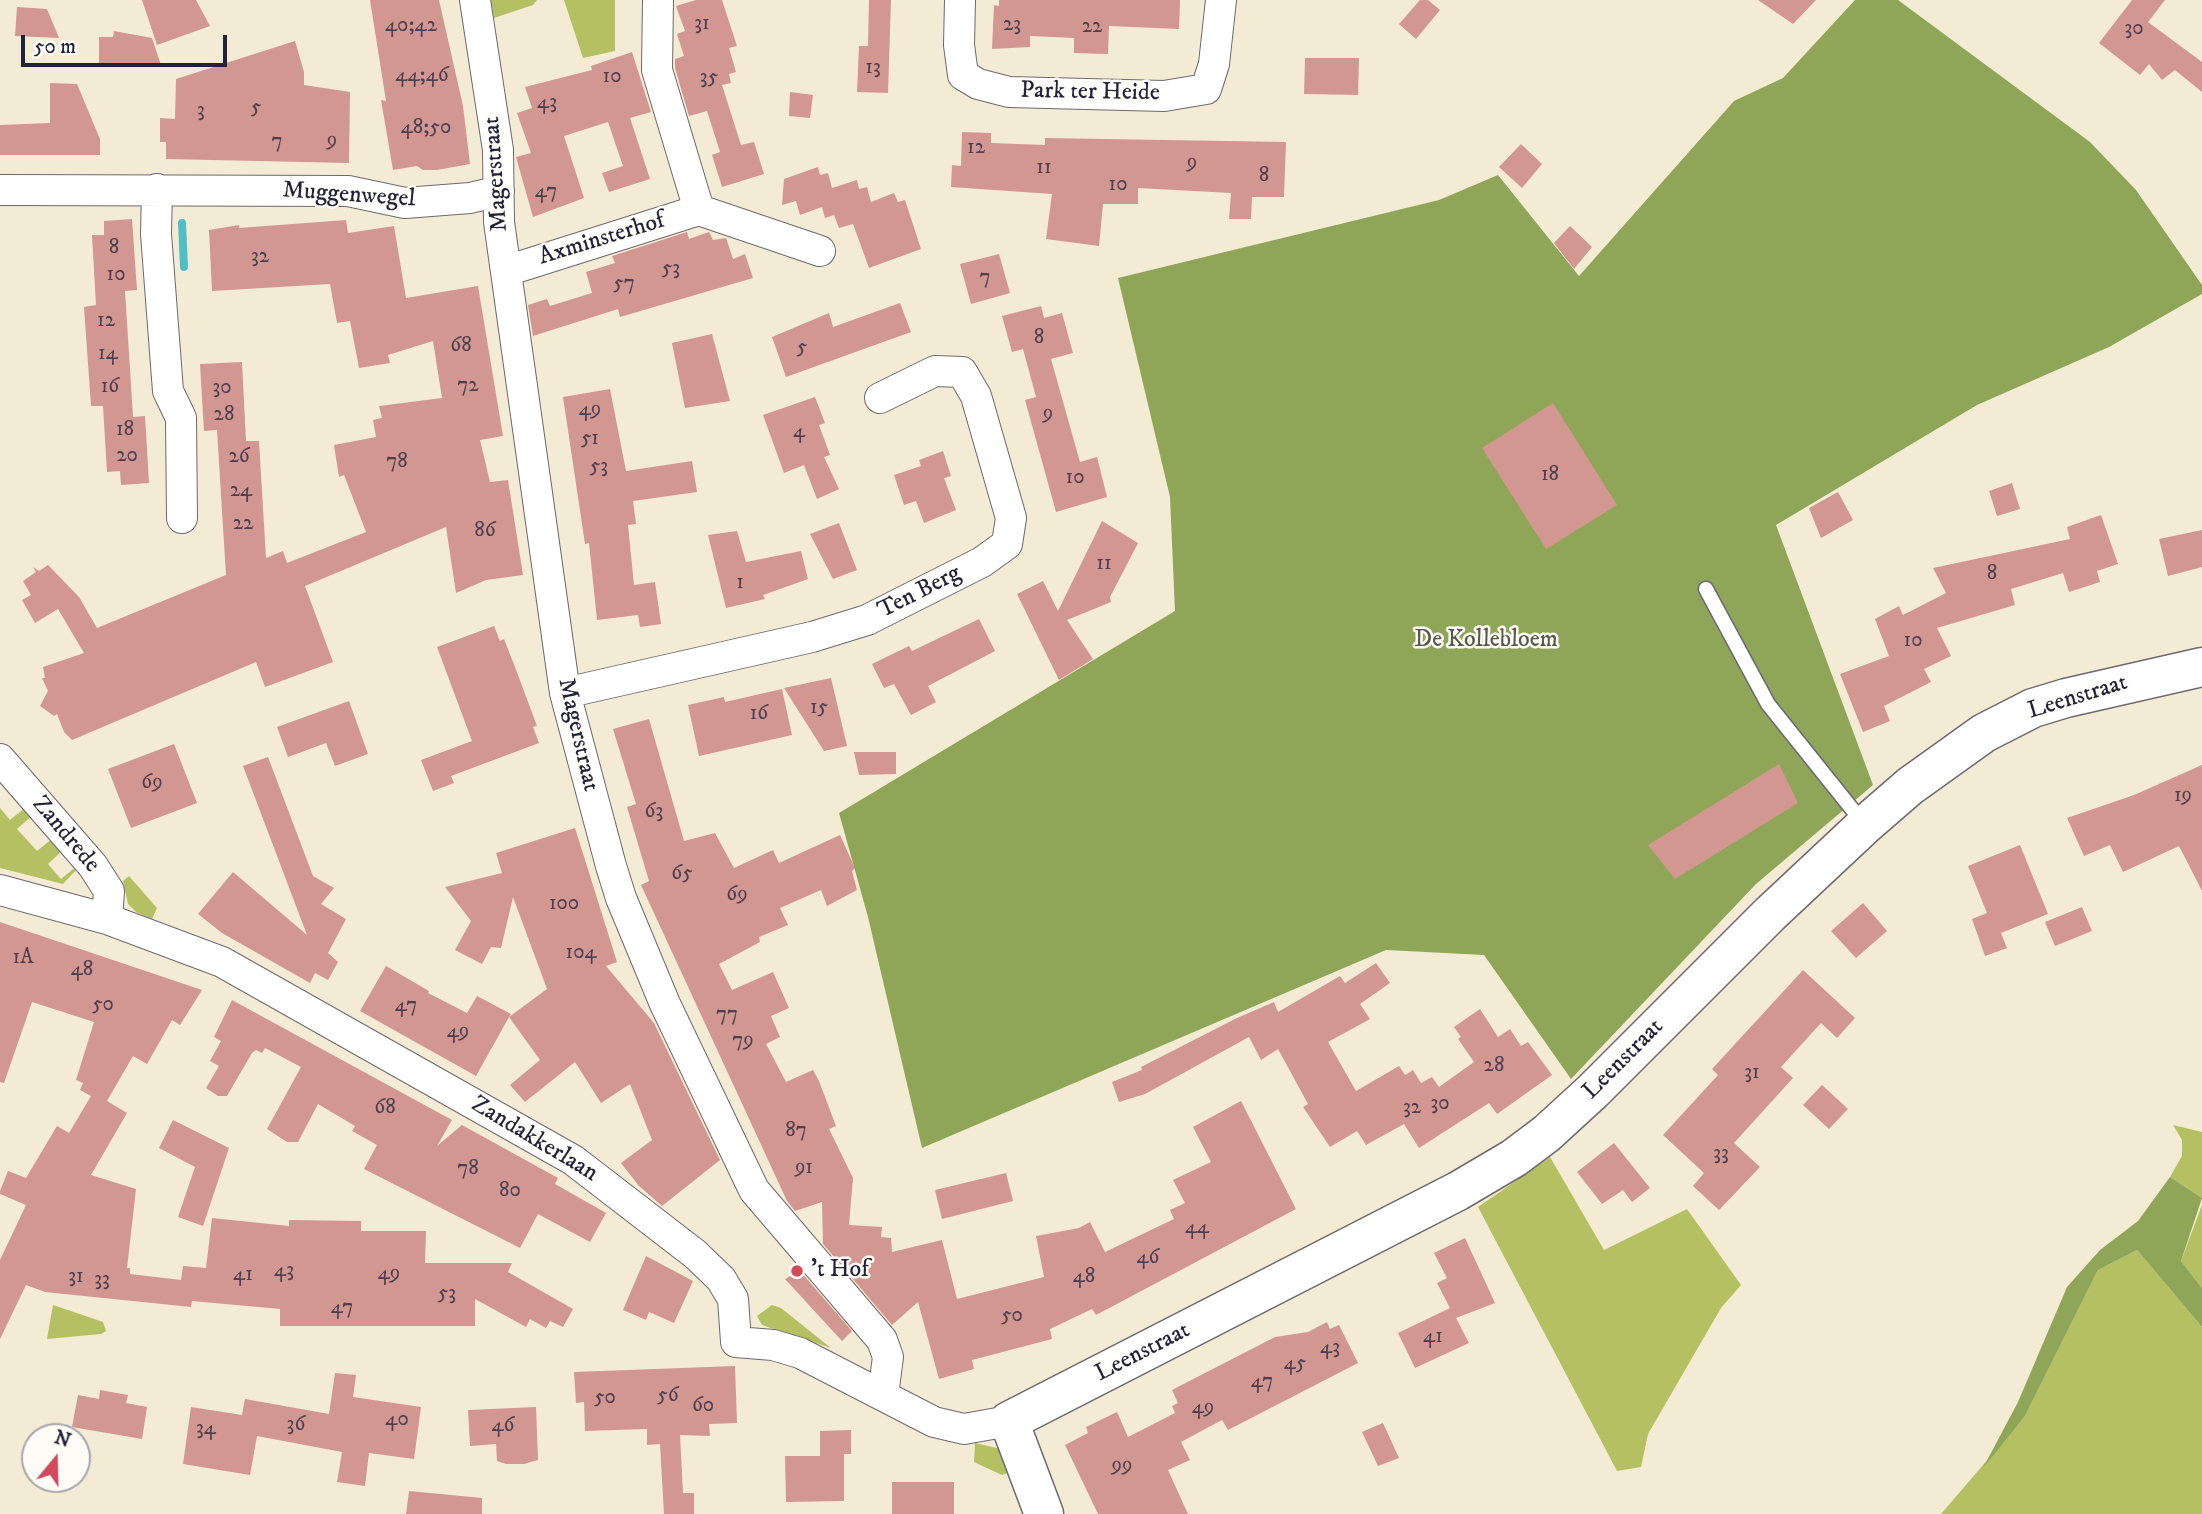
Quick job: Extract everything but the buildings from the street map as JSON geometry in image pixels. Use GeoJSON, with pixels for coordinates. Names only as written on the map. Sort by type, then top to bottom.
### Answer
{"type":"FeatureCollection","features":[{"type":"Feature","properties":{"kind":"street","name":"Magerstraat"},"geometry":{"type":"LineString","coordinates":[[475,0],[498,150],[499,222],[565,693],[574,735],[621,898],[665,1004],[754,1190],[882,1340],[888,1357],[883,1395]]}},
{"type":"Feature","properties":{"kind":"street","name":"Axminsterhof"},"geometry":{"type":"LineString","coordinates":[[658,0],[657,70],[699,210]]}},
{"type":"Feature","properties":{"kind":"street","name":"Park ter Heide"},"geometry":{"type":"LineString","coordinates":[[960,0],[959,45],[963,75],[978,84],[1009,92],[1164,96],[1206,89],[1216,53],[1221,0]]}},
{"type":"Feature","properties":{"kind":"street","name":"Muggenwegel"},"geometry":{"type":"LineString","coordinates":[[0,190],[348,191],[405,203],[470,198],[499,191]]}},
{"type":"Feature","properties":{"kind":"street"},"geometry":{"type":"LineString","coordinates":[[157,190],[156,234],[168,391],[180,418],[182,519]]}},
{"type":"Feature","properties":{"kind":"street","name":"Axminsterhof"},"geometry":{"type":"LineString","coordinates":[[506,271],[699,210],[820,251]]}},
{"type":"Feature","properties":{"kind":"street","name":"Ten Berg"},"geometry":{"type":"LineString","coordinates":[[565,693],[812,637],[867,620],[982,562],[1007,544],[1011,518],[976,396],[962,372],[935,371],[880,398]]}},
{"type":"Feature","properties":{"kind":"street","name":"Leenstraat"},"geometry":{"type":"LineString","coordinates":[[1009,1421],[1458,1191],[1514,1158],[1546,1134],[1593,1091],[1770,914],[1865,825],[1910,786],[1984,733],[2033,708],[2135,680],[2202,667]]}},
{"type":"Feature","properties":{"kind":"street","name":"Zandrede"},"geometry":{"type":"LineString","coordinates":[[0,759],[93,866],[109,891],[107,919]]}},
{"type":"Feature","properties":{"kind":"street","name":"Zandakkerlaan"},"geometry":{"type":"LineString","coordinates":[[0,890],[107,919],[222,962],[573,1160],[695,1254],[720,1279],[733,1299],[737,1342],[773,1345],[800,1353],[934,1422],[964,1429],[1009,1421]]}},
{"type":"Feature","properties":{"kind":"street"},"geometry":{"type":"LineString","coordinates":[[1009,1421],[1044,1514]]}},
{"type":"Feature","properties":{"kind":"lane"},"geometry":{"type":"LineString","coordinates":[[1706,589],[1768,704],[1865,825]]}},
{"type":"Feature","properties":{"kind":"green space"},"geometry":{"type":"Polygon","coordinates":[[[491,0],[537,0],[533,5],[494,18],[491,0]]]}},
{"type":"Feature","properties":{"kind":"green space"},"geometry":{"type":"Polygon","coordinates":[[[564,0],[615,0],[615,51],[583,58],[564,0]]]}},
{"type":"Feature","properties":{"kind":"green space","name":"De Kollebloem"},"geometry":{"type":"Polygon","coordinates":[[[1855,0],[1898,0],[2090,142],[2136,190],[2202,285],[2202,294],[2109,347],[1977,405],[1776,525],[1873,785],[1756,884],[1571,1079],[1484,955],[1386,950],[922,1148],[868,917],[839,813],[1175,611],[1170,497],[1118,278],[1439,200],[1498,175],[1579,276],[1734,101],[1783,78],[1855,0]]]}},
{"type":"Feature","properties":{"kind":"green space"},"geometry":{"type":"Polygon","coordinates":[[[26,807],[33,815],[17,829],[37,851],[53,838],[63,850],[48,864],[61,879],[77,866],[78,868],[63,884],[0,868],[0,808],[10,820],[26,807]]]}},
{"type":"Feature","properties":{"kind":"green space"},"geometry":{"type":"Polygon","coordinates":[[[129,876],[157,908],[152,919],[136,912],[128,904],[123,881],[129,876]]]}},
{"type":"Feature","properties":{"kind":"green space"},"geometry":{"type":"Polygon","coordinates":[[[2173,1125],[2202,1132],[2202,1198],[2170,1177],[2182,1156],[2182,1140],[2173,1125]]]}},
{"type":"Feature","properties":{"kind":"green space"},"geometry":{"type":"Polygon","coordinates":[[[1550,1157],[1604,1250],[1687,1209],[1741,1285],[1721,1308],[1648,1434],[1641,1467],[1617,1471],[1478,1207],[1550,1157]]]}},
{"type":"Feature","properties":{"kind":"green space"},"geometry":{"type":"Polygon","coordinates":[[[2170,1177],[2202,1198],[2181,1261],[2202,1288],[2202,1327],[2137,1250],[2098,1270],[2025,1416],[1983,1468],[2018,1402],[2067,1287],[2100,1250],[2138,1221],[2170,1177]]]}},
{"type":"Feature","properties":{"kind":"green space"},"geometry":{"type":"Polygon","coordinates":[[[2202,1205],[2202,1288],[2181,1261],[2202,1205]]]}},
{"type":"Feature","properties":{"kind":"green space"},"geometry":{"type":"Polygon","coordinates":[[[2137,1250],[2202,1327],[2202,1514],[1941,1514],[2025,1416],[2098,1270],[2137,1250]]]}},
{"type":"Feature","properties":{"kind":"green space"},"geometry":{"type":"Polygon","coordinates":[[[53,1305],[103,1322],[106,1331],[101,1334],[47,1339],[53,1305]]]}},
{"type":"Feature","properties":{"kind":"green space"},"geometry":{"type":"Polygon","coordinates":[[[772,1305],[781,1308],[831,1348],[762,1325],[757,1316],[772,1305]]]}},
{"type":"Feature","properties":{"kind":"green space"},"geometry":{"type":"Polygon","coordinates":[[[975,1443],[1001,1449],[1014,1471],[1002,1475],[974,1462],[975,1443]]]}},
{"type":"Feature","properties":{"kind":"waterway"},"geometry":{"type":"LineString","coordinates":[[182,223],[184,267]]}},
{"type":"Feature","properties":{"kind":"place","name":"'t Hof"},"geometry":{"type":"Point","coordinates":[797,1271]}}]}
